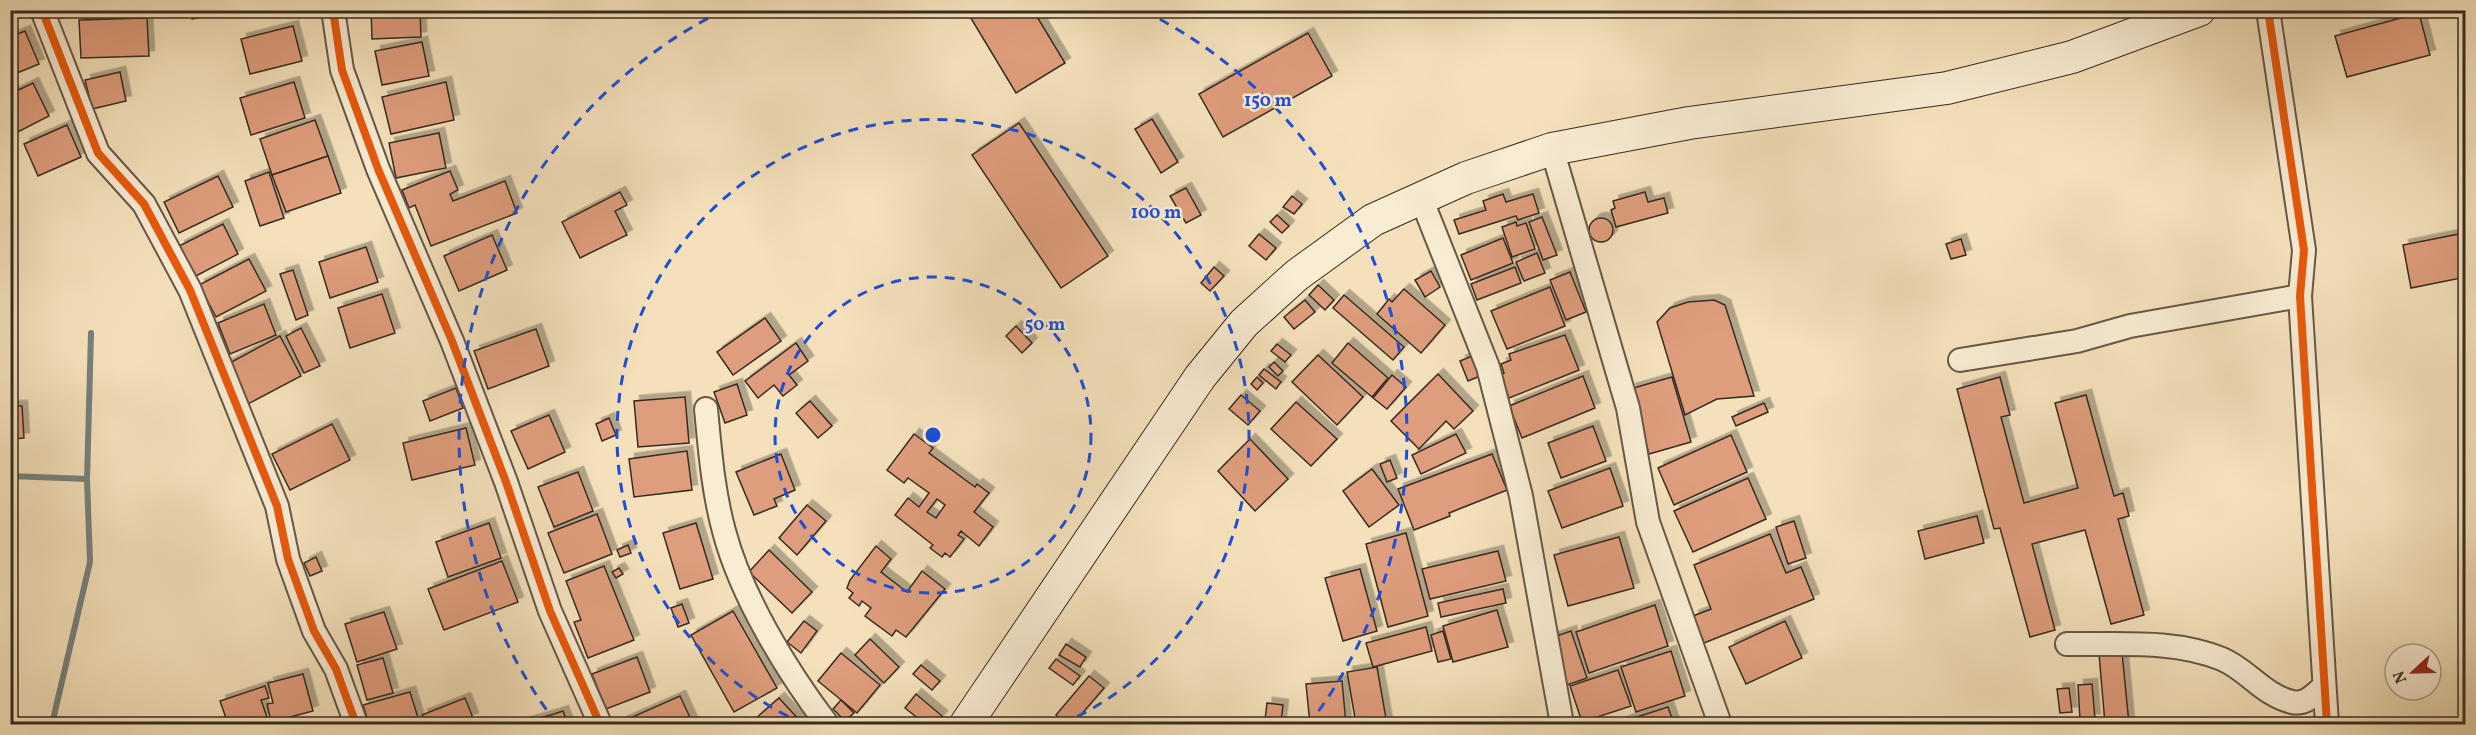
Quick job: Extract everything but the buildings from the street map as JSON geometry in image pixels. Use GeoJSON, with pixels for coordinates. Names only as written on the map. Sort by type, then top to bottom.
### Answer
{"type":"FeatureCollection","features":[{"type":"Feature","properties":{"kind":"main road"},"geometry":{"type":"LineString","coordinates":[[966,724],[1200,377],[1244,323],[1297,275],[1373,220],[1466,178],[1552,149],[1689,123],[1947,88],[2072,57],[2199,10]]}},
{"type":"Feature","properties":{"kind":"street"},"geometry":{"type":"LineString","coordinates":[[42,10],[98,153],[144,204],[190,290],[277,506],[288,559],[314,631],[336,669],[356,724]]}},
{"type":"Feature","properties":{"kind":"street"},"geometry":{"type":"LineString","coordinates":[[333,10],[342,70],[378,169],[452,341],[506,482],[550,611],[600,724]]}},
{"type":"Feature","properties":{"kind":"street"},"geometry":{"type":"LineString","coordinates":[[2268,10],[2304,250],[2300,296],[2327,724]]}},
{"type":"Feature","properties":{"kind":"street"},"geometry":{"type":"LineString","coordinates":[[1552,149],[1628,408],[1648,522],[1720,724]]}},
{"type":"Feature","properties":{"kind":"street"},"geometry":{"type":"LineString","coordinates":[[1421,198],[1488,368],[1521,496],[1562,724]]}},
{"type":"Feature","properties":{"kind":"street"},"geometry":{"type":"LineString","coordinates":[[1960,360],[2077,341],[2130,326],[2300,296]]}},
{"type":"Feature","properties":{"kind":"street"},"geometry":{"type":"LineString","coordinates":[[706,409],[715,493],[724,533],[742,581],[796,684],[827,724]]}},
{"type":"Feature","properties":{"kind":"street"},"geometry":{"type":"LineString","coordinates":[[2067,644],[2175,645],[2224,660],[2259,687],[2276,697],[2295,703],[2309,700],[2323,687]]}},
{"type":"Feature","properties":{"kind":"waterway"},"geometry":{"type":"LineString","coordinates":[[52,724],[90,562],[87,479],[91,333]]}},
{"type":"Feature","properties":{"kind":"waterway"},"geometry":{"type":"LineString","coordinates":[[10,476],[87,479]]}},
{"type":"Feature","properties":{"kind":"cycle path"},"geometry":{"type":"LineString","coordinates":[[42,10],[98,153],[144,204],[190,290],[277,506],[288,559],[314,631],[336,669],[356,724]]}},
{"type":"Feature","properties":{"kind":"cycle path"},"geometry":{"type":"LineString","coordinates":[[333,10],[342,70],[378,169],[452,341],[506,482],[550,611],[600,724]]}},
{"type":"Feature","properties":{"kind":"cycle path"},"geometry":{"type":"LineString","coordinates":[[2268,10],[2304,250],[2300,296],[2327,724]]}}]}
